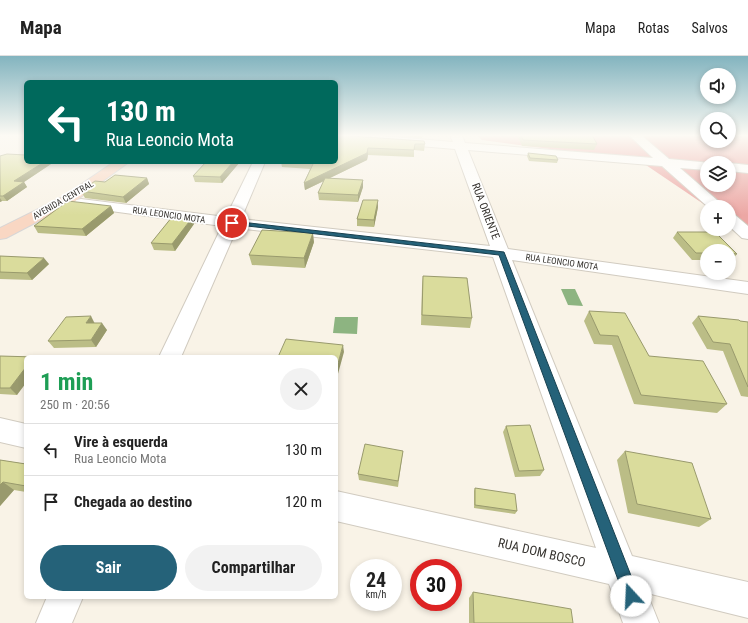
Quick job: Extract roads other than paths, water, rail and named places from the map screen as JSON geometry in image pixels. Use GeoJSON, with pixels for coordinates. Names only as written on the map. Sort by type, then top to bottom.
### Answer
{"type":"FeatureCollection","features":[{"type":"Feature","properties":{"kind":"main road","name":"AVENIDA CENTRAL"},"geometry":{"type":"LineString","coordinates":[[0,224],[48,199],[104,164]]}},
{"type":"Feature","properties":{"kind":"main road","name":"AVENIDA CENTRAL"},"geometry":{"type":"LineString","coordinates":[[0,234],[66,201],[120,164]]}},
{"type":"Feature","properties":{"kind":"street","name":"RUA ORIENTE"},"geometry":{"type":"LineString","coordinates":[[467,161],[641,623]]}},
{"type":"Feature","properties":{"kind":"street"},"geometry":{"type":"LineString","coordinates":[[652,161],[700,165]]}},
{"type":"Feature","properties":{"kind":"street"},"geometry":{"type":"LineString","coordinates":[[666,163],[709,200]]}},
{"type":"Feature","properties":{"kind":"street"},"geometry":{"type":"LineString","coordinates":[[171,355],[258,164]]}},
{"type":"Feature","properties":{"kind":"street"},"geometry":{"type":"LineString","coordinates":[[736,167],[748,168]]}},
{"type":"Feature","properties":{"kind":"street","name":"RUA LEONCIO MOTA"},"geometry":{"type":"LineString","coordinates":[[66,201],[232,223],[502,254],[748,288]]}},
{"type":"Feature","properties":{"kind":"street"},"geometry":{"type":"LineString","coordinates":[[736,224],[748,234]]}},
{"type":"Feature","properties":{"kind":"street"},"geometry":{"type":"LineString","coordinates":[[0,430],[24,436]]}},
{"type":"Feature","properties":{"kind":"street","name":"RUA DOM BOSCO"},"geometry":{"type":"LineString","coordinates":[[338,506],[622,570],[748,600]]}},
{"type":"Feature","properties":{"kind":"street"},"geometry":{"type":"LineString","coordinates":[[54,623],[64,599]]}}]}
